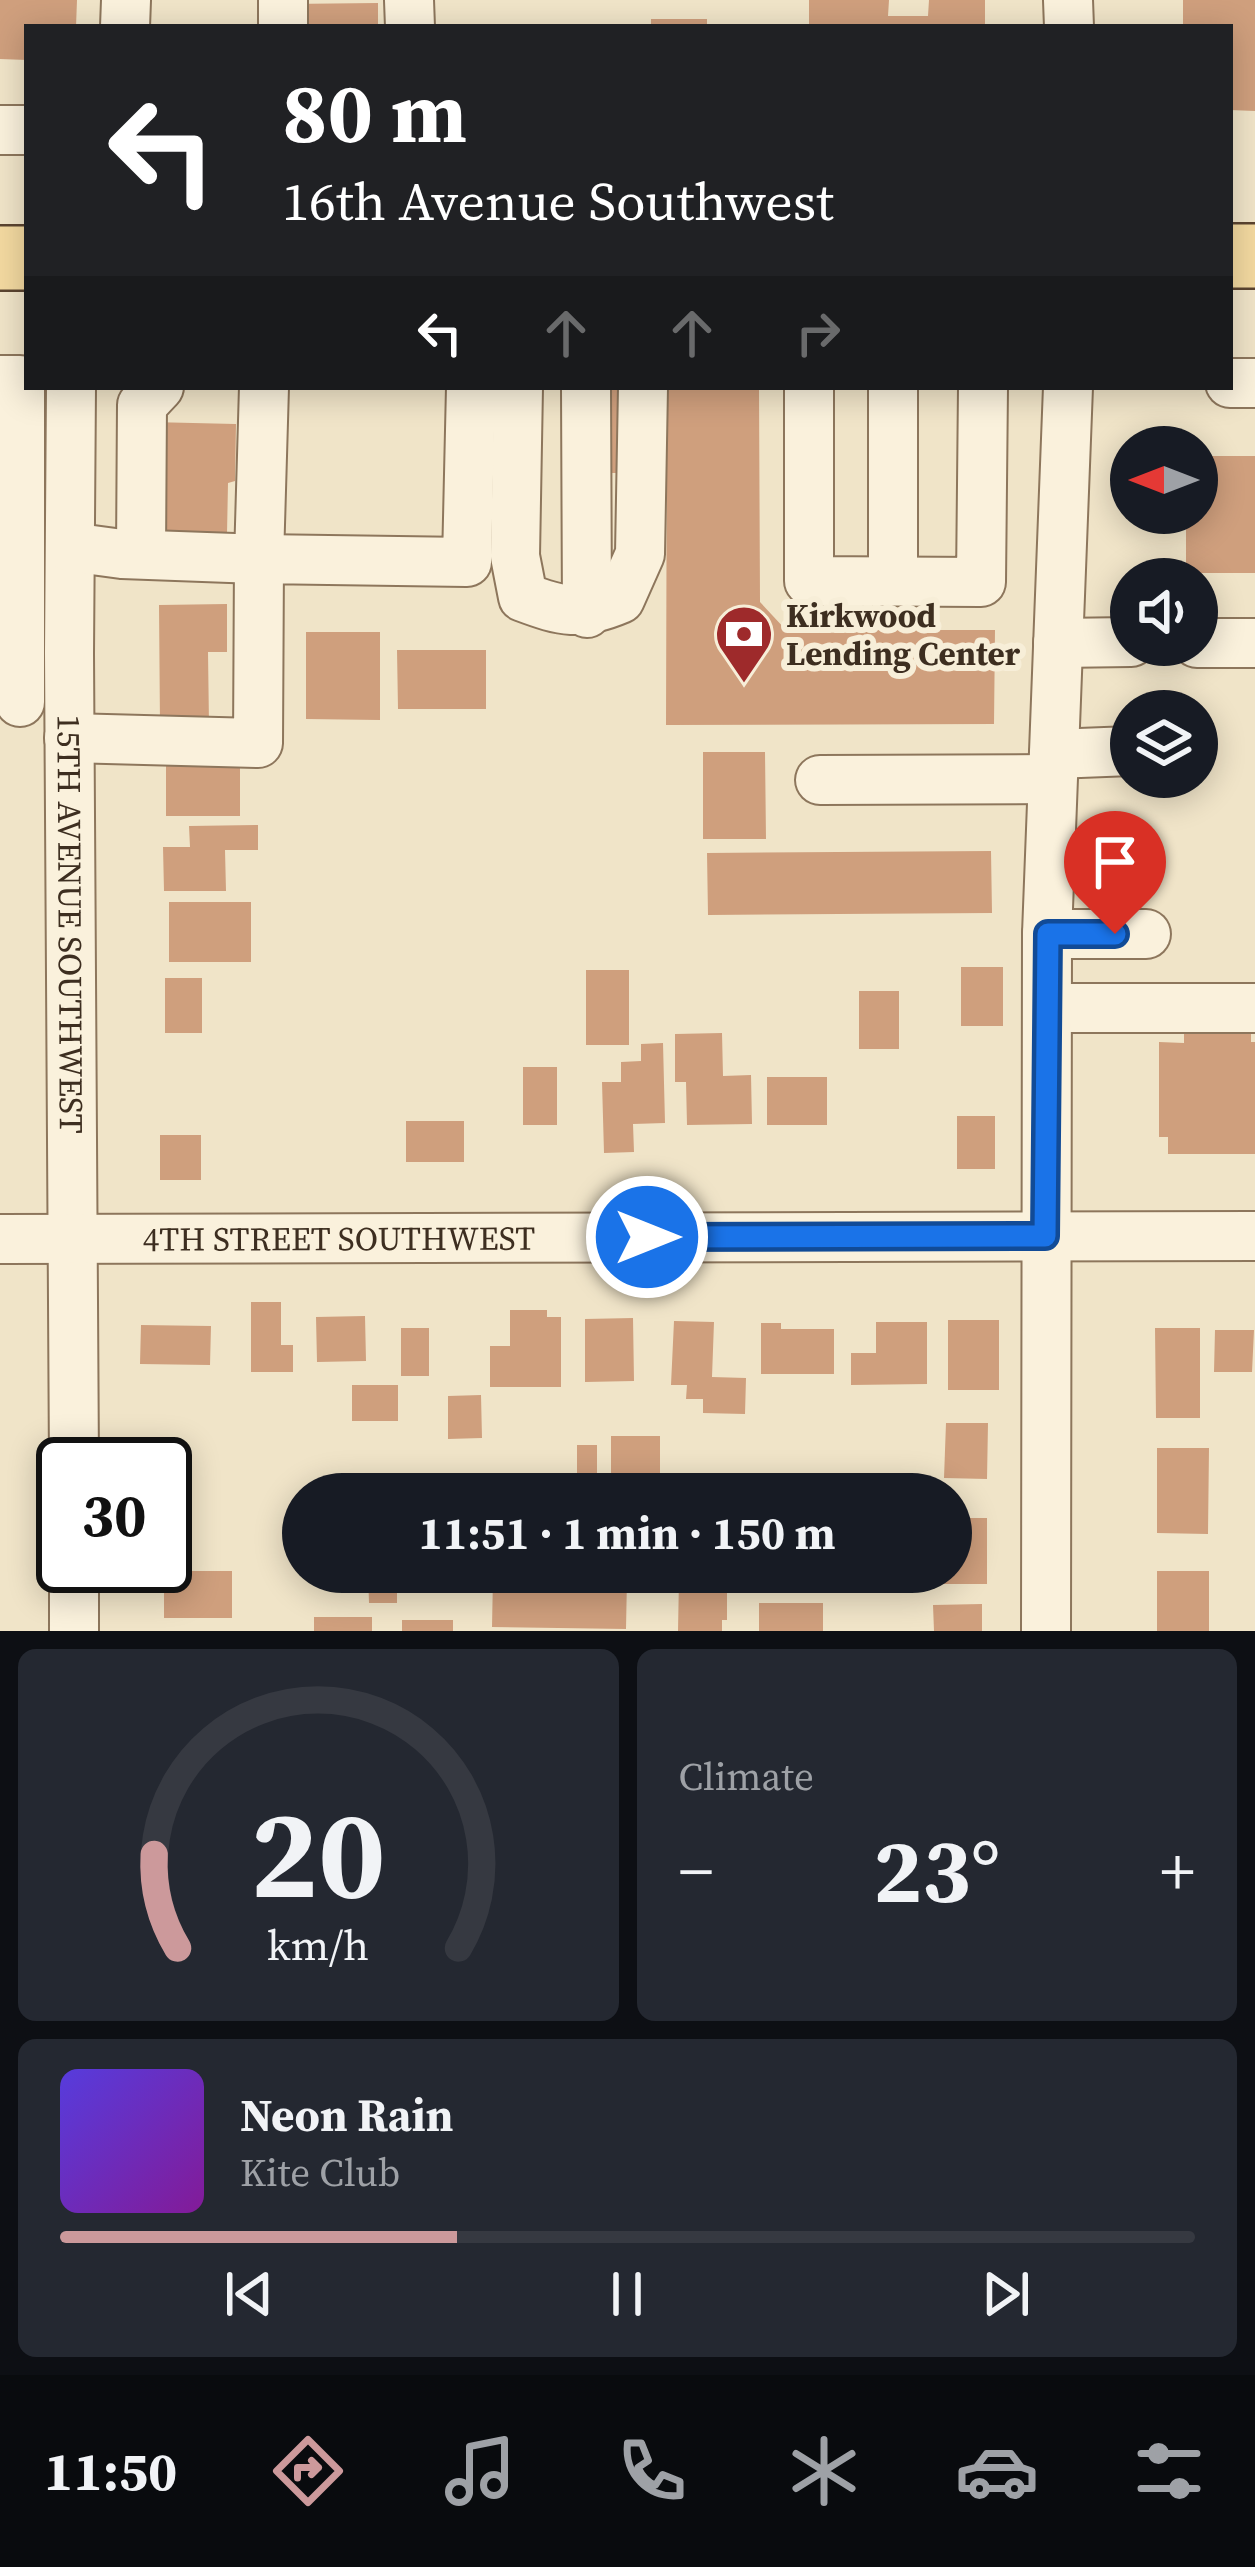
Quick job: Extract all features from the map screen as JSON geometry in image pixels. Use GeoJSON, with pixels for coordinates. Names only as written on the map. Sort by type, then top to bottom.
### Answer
{"type":"FeatureCollection","features":[{"type":"Feature","properties":{"kind":"street"},"geometry":{"type":"LineString","coordinates":[[0,380],[20,380],[10,703],[70,720],[258,742],[264,390]]}},
{"type":"Feature","properties":{"kind":"street"},"geometry":{"type":"LineString","coordinates":[[70,547],[259,559],[467,562],[471,390]]}},
{"type":"Feature","properties":{"kind":"street"},"geometry":{"type":"LineString","coordinates":[[518,390],[515,556],[523,596],[552,608],[587,613],[620,599],[640,554],[643,390]]}},
{"type":"Feature","properties":{"kind":"street"},"geometry":{"type":"LineString","coordinates":[[586,390],[587,613]]}},
{"type":"Feature","properties":{"kind":"street"},"geometry":{"type":"LineString","coordinates":[[809,390],[809,581],[981,581],[983,390]]}},
{"type":"Feature","properties":{"kind":"street"},"geometry":{"type":"LineString","coordinates":[[893,390],[893,581]]}},
{"type":"Feature","properties":{"kind":"street"},"geometry":{"type":"LineString","coordinates":[[1046,1631],[1048,934],[1067,390]]}},
{"type":"Feature","properties":{"kind":"street"},"geometry":{"type":"LineString","coordinates":[[71,395],[151,396],[141,554]]}},
{"type":"Feature","properties":{"kind":"street","name":"15TH AVENUE SOUTHWEST"},"geometry":{"type":"LineString","coordinates":[[71,395],[74,1437]]}},
{"type":"Feature","properties":{"kind":"street"},"geometry":{"type":"LineString","coordinates":[[982,524],[1063,522]]}},
{"type":"Feature","properties":{"kind":"street"},"geometry":{"type":"LineString","coordinates":[[10,628],[69,626]]}},
{"type":"Feature","properties":{"kind":"street"},"geometry":{"type":"LineString","coordinates":[[1058,643],[1110,642]]}},
{"type":"Feature","properties":{"kind":"street"},"geometry":{"type":"LineString","coordinates":[[1218,643],[1255,643]]}},
{"type":"Feature","properties":{"kind":"street"},"geometry":{"type":"LineString","coordinates":[[820,780],[1053,766],[1110,755]]}},
{"type":"Feature","properties":{"kind":"street"},"geometry":{"type":"LineString","coordinates":[[1048,934],[1146,934]]}},
{"type":"Feature","properties":{"kind":"street"},"geometry":{"type":"LineString","coordinates":[[1048,1008],[1255,1008]]}},
{"type":"Feature","properties":{"kind":"street","name":"4TH STREET SOUTHWEST"},"geometry":{"type":"LineString","coordinates":[[0,1239],[1255,1236]]}},
{"type":"Feature","properties":{"kind":"street"},"geometry":{"type":"LineString","coordinates":[[74,1593],[74,1631]]}},
{"type":"Feature","properties":{"kind":"building"},"geometry":{"type":"Polygon","coordinates":[[[0,0],[77,0],[76,24],[24,24],[24,60],[0,59],[0,0]]]}},
{"type":"Feature","properties":{"kind":"building"},"geometry":{"type":"Polygon","coordinates":[[[809,0],[889,0],[888,16],[928,16],[929,0],[985,0],[985,24],[809,24],[809,0]]]}},
{"type":"Feature","properties":{"kind":"building"},"geometry":{"type":"Polygon","coordinates":[[[1183,0],[1255,0],[1255,111],[1233,110],[1233,24],[1183,24],[1183,0]]]}},
{"type":"Feature","properties":{"kind":"building"},"geometry":{"type":"Polygon","coordinates":[[[378,3],[378,24],[289,24],[288,4],[378,3]]]}},
{"type":"Feature","properties":{"kind":"building"},"geometry":{"type":"Polygon","coordinates":[[[651,19],[707,19],[707,24],[651,24],[651,19]]]}},
{"type":"Feature","properties":{"kind":"building"},"geometry":{"type":"Polygon","coordinates":[[[607,390],[631,390],[630,473],[606,473],[607,390]]]}},
{"type":"Feature","properties":{"kind":"building"},"geometry":{"type":"Polygon","coordinates":[[[667,390],[759,390],[760,602],[786,630],[995,630],[994,724],[666,725],[667,390]]]}},
{"type":"Feature","properties":{"kind":"building"},"geometry":{"type":"Polygon","coordinates":[[[150,422],[236,424],[235,481],[228,483],[227,534],[154,533],[150,422]]]}},
{"type":"Feature","properties":{"kind":"building"},"geometry":{"type":"Polygon","coordinates":[[[1218,456],[1255,456],[1255,573],[1218,573],[1218,558],[1186,558],[1186,534],[1218,534],[1218,456]]]}},
{"type":"Feature","properties":{"kind":"building"},"geometry":{"type":"Polygon","coordinates":[[[227,604],[227,652],[208,652],[209,725],[160,726],[159,605],[227,604]]]}},
{"type":"Feature","properties":{"kind":"building"},"geometry":{"type":"Polygon","coordinates":[[[306,632],[380,632],[380,720],[306,719],[306,632]]]}},
{"type":"Feature","properties":{"kind":"building"},"geometry":{"type":"Polygon","coordinates":[[[397,650],[486,650],[486,709],[398,709],[397,650]]]}},
{"type":"Feature","properties":{"kind":"building"},"geometry":{"type":"Polygon","coordinates":[[[703,752],[765,752],[766,839],[703,839],[703,752]]]}},
{"type":"Feature","properties":{"kind":"building"},"geometry":{"type":"Polygon","coordinates":[[[166,761],[240,761],[240,816],[166,816],[166,761]]]}},
{"type":"Feature","properties":{"kind":"building"},"geometry":{"type":"Polygon","coordinates":[[[258,825],[258,850],[225,850],[226,891],[164,891],[163,847],[190,847],[189,826],[258,825]]]}},
{"type":"Feature","properties":{"kind":"building"},"geometry":{"type":"Polygon","coordinates":[[[991,851],[992,913],[708,915],[707,853],[991,851]]]}},
{"type":"Feature","properties":{"kind":"building"},"geometry":{"type":"Polygon","coordinates":[[[169,902],[251,902],[251,962],[169,962],[169,902]]]}},
{"type":"Feature","properties":{"kind":"building"},"geometry":{"type":"Polygon","coordinates":[[[961,967],[1003,967],[1003,1026],[961,1026],[961,967]]]}},
{"type":"Feature","properties":{"kind":"building"},"geometry":{"type":"Polygon","coordinates":[[[586,970],[629,970],[629,1045],[586,1045],[586,970]]]}},
{"type":"Feature","properties":{"kind":"building"},"geometry":{"type":"Polygon","coordinates":[[[165,978],[202,978],[202,1033],[165,1033],[165,978]]]}},
{"type":"Feature","properties":{"kind":"building"},"geometry":{"type":"Polygon","coordinates":[[[859,991],[899,991],[899,1049],[859,1049],[859,991]]]}},
{"type":"Feature","properties":{"kind":"building"},"geometry":{"type":"Polygon","coordinates":[[[722,1033],[723,1076],[751,1075],[752,1124],[687,1125],[686,1082],[675,1082],[675,1034],[722,1033]]]}},
{"type":"Feature","properties":{"kind":"building"},"geometry":{"type":"Polygon","coordinates":[[[1184,1033],[1251,1033],[1251,1042],[1255,1042],[1255,1154],[1168,1154],[1168,1137],[1159,1137],[1159,1042],[1184,1043],[1184,1033]]]}},
{"type":"Feature","properties":{"kind":"building"},"geometry":{"type":"Polygon","coordinates":[[[663,1043],[665,1123],[633,1124],[634,1152],[604,1153],[602,1082],[621,1082],[621,1062],[641,1061],[641,1044],[663,1043]]]}},
{"type":"Feature","properties":{"kind":"building"},"geometry":{"type":"Polygon","coordinates":[[[523,1067],[557,1067],[557,1125],[523,1125],[523,1067]]]}},
{"type":"Feature","properties":{"kind":"building"},"geometry":{"type":"Polygon","coordinates":[[[767,1077],[827,1077],[827,1125],[767,1125],[767,1077]]]}},
{"type":"Feature","properties":{"kind":"building"},"geometry":{"type":"Polygon","coordinates":[[[957,1116],[995,1116],[995,1169],[957,1169],[957,1116]]]}},
{"type":"Feature","properties":{"kind":"building"},"geometry":{"type":"Polygon","coordinates":[[[406,1121],[464,1121],[464,1162],[406,1162],[406,1121]]]}},
{"type":"Feature","properties":{"kind":"building"},"geometry":{"type":"Polygon","coordinates":[[[160,1135],[201,1135],[201,1180],[160,1180],[160,1135]]]}},
{"type":"Feature","properties":{"kind":"building"},"geometry":{"type":"Polygon","coordinates":[[[251,1302],[281,1302],[281,1345],[293,1345],[293,1372],[251,1372],[251,1302]]]}},
{"type":"Feature","properties":{"kind":"building"},"geometry":{"type":"Polygon","coordinates":[[[510,1310],[547,1310],[547,1317],[561,1317],[561,1387],[490,1387],[490,1346],[510,1346],[510,1310]]]}},
{"type":"Feature","properties":{"kind":"building"},"geometry":{"type":"Polygon","coordinates":[[[365,1316],[366,1361],[317,1362],[316,1317],[365,1316]]]}},
{"type":"Feature","properties":{"kind":"building"},"geometry":{"type":"Polygon","coordinates":[[[633,1318],[634,1381],[585,1382],[585,1319],[633,1318]]]}},
{"type":"Feature","properties":{"kind":"building"},"geometry":{"type":"Polygon","coordinates":[[[948,1320],[999,1320],[999,1390],[948,1390],[948,1320]]]}},
{"type":"Feature","properties":{"kind":"building"},"geometry":{"type":"Polygon","coordinates":[[[674,1321],[714,1322],[712,1377],[746,1378],[745,1414],[703,1413],[703,1399],[686,1399],[687,1385],[671,1385],[674,1321]]]}},
{"type":"Feature","properties":{"kind":"building"},"geometry":{"type":"Polygon","coordinates":[[[876,1322],[927,1322],[927,1384],[851,1385],[851,1353],[876,1353],[876,1322]]]}},
{"type":"Feature","properties":{"kind":"building"},"geometry":{"type":"Polygon","coordinates":[[[761,1323],[781,1323],[781,1329],[834,1329],[834,1374],[761,1374],[761,1323]]]}},
{"type":"Feature","properties":{"kind":"building"},"geometry":{"type":"Polygon","coordinates":[[[141,1325],[211,1326],[210,1365],[140,1364],[141,1325]]]}},
{"type":"Feature","properties":{"kind":"building"},"geometry":{"type":"Polygon","coordinates":[[[401,1328],[429,1328],[429,1376],[401,1376],[401,1328]]]}},
{"type":"Feature","properties":{"kind":"building"},"geometry":{"type":"Polygon","coordinates":[[[1155,1328],[1200,1328],[1200,1418],[1156,1418],[1155,1328]]]}},
{"type":"Feature","properties":{"kind":"building"},"geometry":{"type":"Polygon","coordinates":[[[1215,1330],[1254,1330],[1252,1372],[1214,1372],[1215,1330]]]}},
{"type":"Feature","properties":{"kind":"building"},"geometry":{"type":"Polygon","coordinates":[[[352,1385],[398,1385],[398,1421],[352,1421],[352,1385]]]}},
{"type":"Feature","properties":{"kind":"building"},"geometry":{"type":"Polygon","coordinates":[[[481,1395],[482,1438],[448,1439],[448,1396],[481,1395]]]}},
{"type":"Feature","properties":{"kind":"building"},"geometry":{"type":"Polygon","coordinates":[[[946,1423],[988,1423],[987,1479],[972,1479],[972,1473],[944,1473],[946,1423]]]}},
{"type":"Feature","properties":{"kind":"building"},"geometry":{"type":"Polygon","coordinates":[[[611,1436],[660,1436],[660,1473],[611,1473],[611,1436]]]}},
{"type":"Feature","properties":{"kind":"building"},"geometry":{"type":"Polygon","coordinates":[[[577,1445],[597,1445],[597,1473],[577,1473],[577,1445]]]}},
{"type":"Feature","properties":{"kind":"building"},"geometry":{"type":"Polygon","coordinates":[[[1157,1448],[1209,1448],[1208,1534],[1157,1533],[1157,1448]]]}},
{"type":"Feature","properties":{"kind":"building"},"geometry":{"type":"Polygon","coordinates":[[[972,1518],[987,1518],[987,1584],[972,1584],[972,1518]]]}},
{"type":"Feature","properties":{"kind":"building"},"geometry":{"type":"Polygon","coordinates":[[[192,1571],[232,1571],[232,1618],[164,1618],[164,1593],[192,1593],[192,1571]]]}},
{"type":"Feature","properties":{"kind":"building"},"geometry":{"type":"Polygon","coordinates":[[[1157,1571],[1209,1571],[1209,1631],[1157,1631],[1157,1571]]]}},
{"type":"Feature","properties":{"kind":"building"},"geometry":{"type":"Polygon","coordinates":[[[369,1593],[397,1593],[397,1603],[369,1603],[369,1593]]]}},
{"type":"Feature","properties":{"kind":"building"},"geometry":{"type":"Polygon","coordinates":[[[493,1593],[627,1593],[626,1629],[492,1627],[493,1593]]]}},
{"type":"Feature","properties":{"kind":"building"},"geometry":{"type":"Polygon","coordinates":[[[679,1593],[727,1593],[722,1631],[678,1631],[679,1593]]]}},
{"type":"Feature","properties":{"kind":"building"},"geometry":{"type":"Polygon","coordinates":[[[759,1603],[823,1603],[823,1631],[759,1631],[759,1603]]]}},
{"type":"Feature","properties":{"kind":"building"},"geometry":{"type":"Polygon","coordinates":[[[982,1604],[982,1631],[934,1631],[933,1605],[982,1604]]]}},
{"type":"Feature","properties":{"kind":"building"},"geometry":{"type":"Polygon","coordinates":[[[314,1617],[372,1617],[372,1631],[314,1631],[314,1617]]]}},
{"type":"Feature","properties":{"kind":"building"},"geometry":{"type":"Polygon","coordinates":[[[402,1620],[453,1620],[453,1631],[402,1631],[402,1620]]]}},
{"type":"Feature","properties":{"kind":"place","name":"Kirkwood Lending Center"},"geometry":{"type":"Point","coordinates":[744,685]}},
{"type":"Feature","properties":{"kind":"route"},"geometry":{"type":"LineString","coordinates":[[647,1237],[1045,1236],[1048,934],[1115,934]]}}]}
